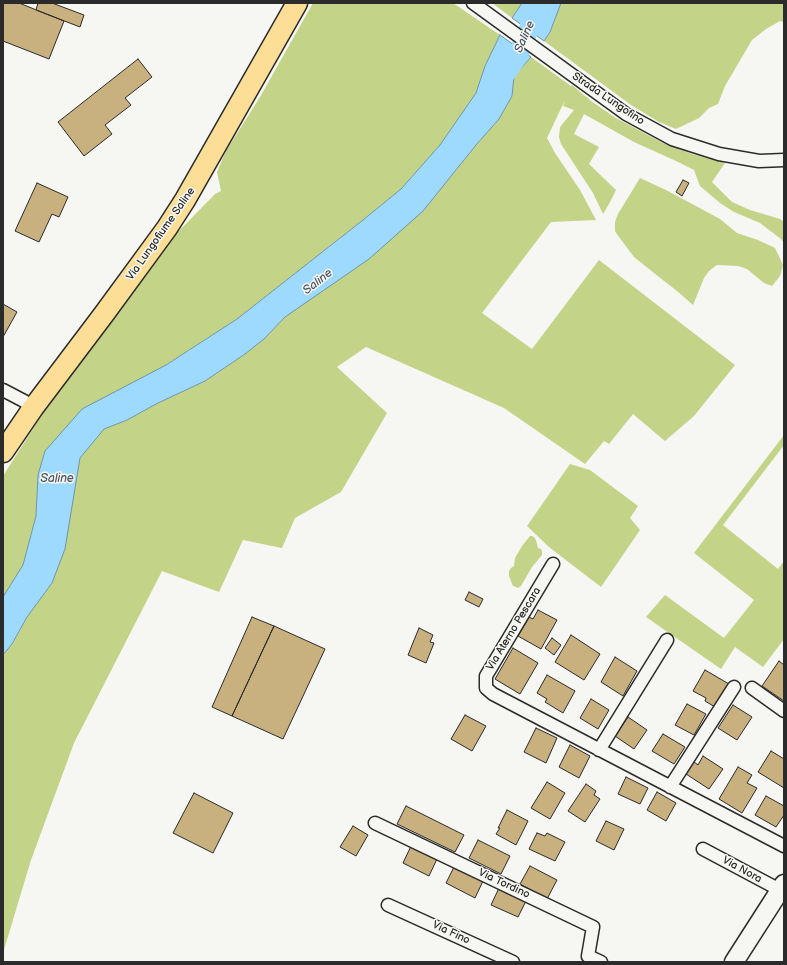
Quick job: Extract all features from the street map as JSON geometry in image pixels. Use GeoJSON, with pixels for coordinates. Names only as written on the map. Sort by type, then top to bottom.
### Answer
{"type":"FeatureCollection","features":[{"type":"Feature","properties":{"kind":"main road","name":"Via Lungofiume Saline"},"geometry":{"type":"LineString","coordinates":[[3,452],[33,408],[167,228],[185,200],[298,3]]}},
{"type":"Feature","properties":{"kind":"main road"},"geometry":{"type":"LineString","coordinates":[[734,962],[782,887]]}},
{"type":"Feature","properties":{"kind":"street","name":"Strada Lungofino"},"geometry":{"type":"LineString","coordinates":[[473,3],[626,114],[672,139],[719,154],[758,161],[784,160]]}},
{"type":"Feature","properties":{"kind":"street"},"geometry":{"type":"LineString","coordinates":[[3,390],[24,401],[33,408]]}},
{"type":"Feature","properties":{"kind":"street","name":"Via Aterno Pescara"},"geometry":{"type":"LineString","coordinates":[[553,564],[486,676],[486,688],[493,694],[784,846]]}},
{"type":"Feature","properties":{"kind":"street"},"geometry":{"type":"LineString","coordinates":[[599,750],[667,640]]}},
{"type":"Feature","properties":{"kind":"street"},"geometry":{"type":"LineString","coordinates":[[670,787],[734,688]]}},
{"type":"Feature","properties":{"kind":"street"},"geometry":{"type":"LineString","coordinates":[[752,688],[784,711]]}},
{"type":"Feature","properties":{"kind":"street","name":"Via Tordino"},"geometry":{"type":"LineString","coordinates":[[375,823],[593,926],[588,956],[601,962]]}},
{"type":"Feature","properties":{"kind":"street","name":"Via Nora"},"geometry":{"type":"LineString","coordinates":[[703,849],[782,887]]}},
{"type":"Feature","properties":{"kind":"street","name":"Via Fino"},"geometry":{"type":"LineString","coordinates":[[388,905],[513,962]]}},
{"type":"Feature","properties":{"kind":"green space"},"geometry":{"type":"Polygon","coordinates":[[[313,3],[453,3],[500,35],[485,66],[476,93],[440,145],[401,189],[237,319],[166,365],[38,475],[36,516],[23,565],[3,597],[3,476],[46,408],[176,234],[215,194],[221,191],[217,172],[226,151],[260,97],[313,3]]]}},
{"type":"Feature","properties":{"kind":"green space"},"geometry":{"type":"Polygon","coordinates":[[[492,3],[522,3],[512,18],[492,3]]]}},
{"type":"Feature","properties":{"kind":"green space"},"geometry":{"type":"Polygon","coordinates":[[[561,3],[784,3],[784,22],[780,21],[766,29],[752,40],[725,86],[718,104],[709,108],[699,118],[676,129],[659,122],[631,105],[544,41],[550,32],[561,3]]]}},
{"type":"Feature","properties":{"kind":"green space"},"geometry":{"type":"Polygon","coordinates":[[[531,57],[616,118],[661,142],[692,154],[725,163],[712,182],[732,202],[750,210],[780,219],[784,222],[784,243],[760,223],[734,212],[720,203],[700,186],[694,170],[634,142],[584,114],[574,134],[599,147],[589,164],[616,190],[603,214],[593,193],[561,144],[559,137],[560,127],[574,110],[563,106],[565,100],[547,138],[555,153],[580,190],[596,220],[551,222],[482,313],[532,349],[599,260],[735,365],[694,416],[665,441],[633,414],[609,444],[604,441],[585,464],[504,408],[366,347],[337,367],[387,413],[341,492],[295,518],[282,548],[243,540],[219,592],[162,571],[74,743],[31,860],[3,953],[3,655],[12,644],[27,617],[52,583],[72,502],[80,458],[104,429],[127,420],[158,403],[205,381],[245,354],[264,339],[285,317],[453,173],[499,119],[512,96],[514,76],[531,57]]]}},
{"type":"Feature","properties":{"kind":"green space"},"geometry":{"type":"Polygon","coordinates":[[[640,178],[668,191],[720,219],[737,233],[775,248],[783,265],[780,276],[772,286],[764,283],[747,269],[738,266],[717,265],[709,271],[704,278],[693,305],[634,257],[615,231],[615,222],[618,214],[640,178]]]}},
{"type":"Feature","properties":{"kind":"green space"},"geometry":{"type":"Polygon","coordinates":[[[784,435],[784,445],[723,525],[778,569],[784,561],[784,639],[763,667],[735,647],[721,669],[646,617],[665,595],[724,638],[754,600],[694,553],[784,435]]]}},
{"type":"Feature","properties":{"kind":"green space"},"geometry":{"type":"Polygon","coordinates":[[[570,464],[590,470],[638,506],[630,518],[640,530],[601,587],[549,547],[527,526],[570,464]]]}},
{"type":"Feature","properties":{"kind":"green space"},"geometry":{"type":"Polygon","coordinates":[[[530,536],[534,537],[536,540],[538,548],[542,551],[542,555],[532,567],[521,586],[518,588],[513,586],[509,576],[509,571],[514,566],[515,558],[522,546],[530,536]]]}},
{"type":"Feature","properties":{"kind":"water"},"geometry":{"type":"Polygon","coordinates":[[[522,3],[561,3],[550,32],[544,41],[512,18],[522,3]]]}},
{"type":"Feature","properties":{"kind":"water","name":"Saline"},"geometry":{"type":"Polygon","coordinates":[[[500,35],[531,57],[514,76],[512,96],[499,119],[423,211],[369,259],[285,317],[264,339],[245,354],[205,381],[158,403],[127,420],[104,429],[80,458],[65,549],[52,583],[27,617],[12,644],[3,655],[3,597],[23,565],[36,516],[38,475],[45,451],[82,409],[166,365],[237,319],[401,189],[440,145],[476,93],[485,66],[500,35]]]}},
{"type":"Feature","properties":{"kind":"building"},"geometry":{"type":"Polygon","coordinates":[[[3,3],[19,3],[64,21],[49,59],[3,41],[3,3]]]}},
{"type":"Feature","properties":{"kind":"building"},"geometry":{"type":"Polygon","coordinates":[[[38,3],[52,3],[84,15],[80,27],[36,10],[38,3]]]}},
{"type":"Feature","properties":{"kind":"building"},"geometry":{"type":"Polygon","coordinates":[[[138,59],[152,77],[125,98],[131,105],[105,125],[112,134],[84,156],[58,122],[138,59]]]}},
{"type":"Feature","properties":{"kind":"building"},"geometry":{"type":"Polygon","coordinates":[[[683,180],[689,183],[682,196],[676,192],[683,180]]]}},
{"type":"Feature","properties":{"kind":"building"},"geometry":{"type":"Polygon","coordinates":[[[37,183],[68,197],[59,217],[52,214],[39,242],[15,231],[37,183]]]}},
{"type":"Feature","properties":{"kind":"building"},"geometry":{"type":"Polygon","coordinates":[[[3,304],[17,312],[3,337],[3,304]]]}},
{"type":"Feature","properties":{"kind":"building"},"geometry":{"type":"Polygon","coordinates":[[[469,592],[483,599],[479,607],[465,600],[469,592]]]}},
{"type":"Feature","properties":{"kind":"building"},"geometry":{"type":"Polygon","coordinates":[[[538,610],[557,620],[541,649],[518,636],[529,617],[533,619],[538,610]]]}},
{"type":"Feature","properties":{"kind":"building"},"geometry":{"type":"Polygon","coordinates":[[[252,617],[274,626],[232,716],[212,707],[252,617]]]}},
{"type":"Feature","properties":{"kind":"building"},"geometry":{"type":"Polygon","coordinates":[[[274,626],[325,649],[283,739],[232,716],[274,626]]]}},
{"type":"Feature","properties":{"kind":"building"},"geometry":{"type":"Polygon","coordinates":[[[419,628],[433,635],[430,642],[434,643],[426,663],[408,655],[419,628]]]}},
{"type":"Feature","properties":{"kind":"building"},"geometry":{"type":"Polygon","coordinates":[[[571,635],[600,654],[584,680],[555,662],[571,635]]]}},
{"type":"Feature","properties":{"kind":"building"},"geometry":{"type":"Polygon","coordinates":[[[552,638],[561,645],[554,655],[545,648],[552,638]]]}},
{"type":"Feature","properties":{"kind":"building"},"geometry":{"type":"Polygon","coordinates":[[[513,648],[538,663],[520,694],[495,679],[513,648]]]}},
{"type":"Feature","properties":{"kind":"building"},"geometry":{"type":"Polygon","coordinates":[[[615,657],[637,671],[623,696],[601,682],[615,657]]]}},
{"type":"Feature","properties":{"kind":"building"},"geometry":{"type":"Polygon","coordinates":[[[779,661],[784,665],[784,701],[762,686],[779,661]]]}},
{"type":"Feature","properties":{"kind":"building"},"geometry":{"type":"Polygon","coordinates":[[[705,670],[729,684],[715,707],[705,701],[706,698],[693,691],[705,670]]]}},
{"type":"Feature","properties":{"kind":"building"},"geometry":{"type":"Polygon","coordinates":[[[547,675],[575,691],[563,713],[545,702],[547,699],[537,693],[547,675]]]}},
{"type":"Feature","properties":{"kind":"building"},"geometry":{"type":"Polygon","coordinates":[[[591,699],[609,710],[598,729],[580,718],[591,699]]]}},
{"type":"Feature","properties":{"kind":"building"},"geometry":{"type":"Polygon","coordinates":[[[687,704],[706,714],[694,735],[675,725],[687,704]]]}},
{"type":"Feature","properties":{"kind":"building"},"geometry":{"type":"Polygon","coordinates":[[[733,705],[752,717],[737,740],[718,728],[733,705]]]}},
{"type":"Feature","properties":{"kind":"building"},"geometry":{"type":"Polygon","coordinates":[[[465,715],[486,726],[472,751],[451,739],[465,715]]]}},
{"type":"Feature","properties":{"kind":"building"},"geometry":{"type":"Polygon","coordinates":[[[628,717],[647,730],[634,749],[615,736],[628,717]]]}},
{"type":"Feature","properties":{"kind":"building"},"geometry":{"type":"Polygon","coordinates":[[[536,728],[557,738],[546,763],[524,752],[536,728]]]}},
{"type":"Feature","properties":{"kind":"building"},"geometry":{"type":"Polygon","coordinates":[[[663,734],[685,747],[674,764],[652,751],[663,734]]]}},
{"type":"Feature","properties":{"kind":"building"},"geometry":{"type":"Polygon","coordinates":[[[570,745],[590,756],[579,778],[559,767],[570,745]]]}},
{"type":"Feature","properties":{"kind":"building"},"geometry":{"type":"Polygon","coordinates":[[[771,751],[784,759],[784,788],[758,772],[771,751]]]}},
{"type":"Feature","properties":{"kind":"building"},"geometry":{"type":"Polygon","coordinates":[[[703,756],[723,769],[709,789],[686,774],[694,762],[698,765],[703,756]]]}},
{"type":"Feature","properties":{"kind":"building"},"geometry":{"type":"Polygon","coordinates":[[[738,767],[752,775],[747,783],[757,788],[742,813],[719,799],[738,767]]]}},
{"type":"Feature","properties":{"kind":"building"},"geometry":{"type":"Polygon","coordinates":[[[626,777],[648,788],[640,804],[618,794],[626,777]]]}},
{"type":"Feature","properties":{"kind":"building"},"geometry":{"type":"Polygon","coordinates":[[[547,782],[565,793],[550,819],[531,808],[547,782]]]}},
{"type":"Feature","properties":{"kind":"building"},"geometry":{"type":"Polygon","coordinates":[[[586,784],[596,791],[594,795],[600,799],[585,822],[568,811],[586,784]]]}},
{"type":"Feature","properties":{"kind":"building"},"geometry":{"type":"Polygon","coordinates":[[[657,792],[676,803],[666,821],[647,810],[657,792]]]}},
{"type":"Feature","properties":{"kind":"building"},"geometry":{"type":"Polygon","coordinates":[[[194,793],[233,813],[213,853],[173,833],[194,793]]]}},
{"type":"Feature","properties":{"kind":"building"},"geometry":{"type":"Polygon","coordinates":[[[766,796],[784,806],[784,815],[776,827],[755,815],[766,796]]]}},
{"type":"Feature","properties":{"kind":"building"},"geometry":{"type":"Polygon","coordinates":[[[406,806],[464,835],[455,852],[397,824],[406,806]]]}},
{"type":"Feature","properties":{"kind":"building"},"geometry":{"type":"Polygon","coordinates":[[[507,810],[528,821],[516,845],[496,834],[507,810]]]}},
{"type":"Feature","properties":{"kind":"building"},"geometry":{"type":"Polygon","coordinates":[[[606,821],[624,829],[614,850],[596,841],[606,821]]]}},
{"type":"Feature","properties":{"kind":"building"},"geometry":{"type":"Polygon","coordinates":[[[353,826],[368,835],[356,856],[340,847],[353,826]]]}},
{"type":"Feature","properties":{"kind":"building"},"geometry":{"type":"Polygon","coordinates":[[[537,833],[545,836],[547,833],[565,842],[555,861],[529,849],[537,833]]]}},
{"type":"Feature","properties":{"kind":"building"},"geometry":{"type":"Polygon","coordinates":[[[478,840],[510,856],[501,874],[469,858],[478,840]]]}},
{"type":"Feature","properties":{"kind":"building"},"geometry":{"type":"Polygon","coordinates":[[[411,846],[437,859],[429,876],[403,863],[411,846]]]}},
{"type":"Feature","properties":{"kind":"building"},"geometry":{"type":"Polygon","coordinates":[[[530,866],[557,880],[547,899],[520,884],[530,866]]]}},
{"type":"Feature","properties":{"kind":"building"},"geometry":{"type":"Polygon","coordinates":[[[454,867],[483,881],[475,898],[446,883],[454,867]]]}},
{"type":"Feature","properties":{"kind":"building"},"geometry":{"type":"Polygon","coordinates":[[[499,888],[526,901],[518,917],[491,905],[499,888]]]}},
{"type":"Feature","properties":{"kind":"waterway","name":"Saline"},"geometry":{"type":"LineString","coordinates":[[506,73],[517,57],[540,3]]}}]}
